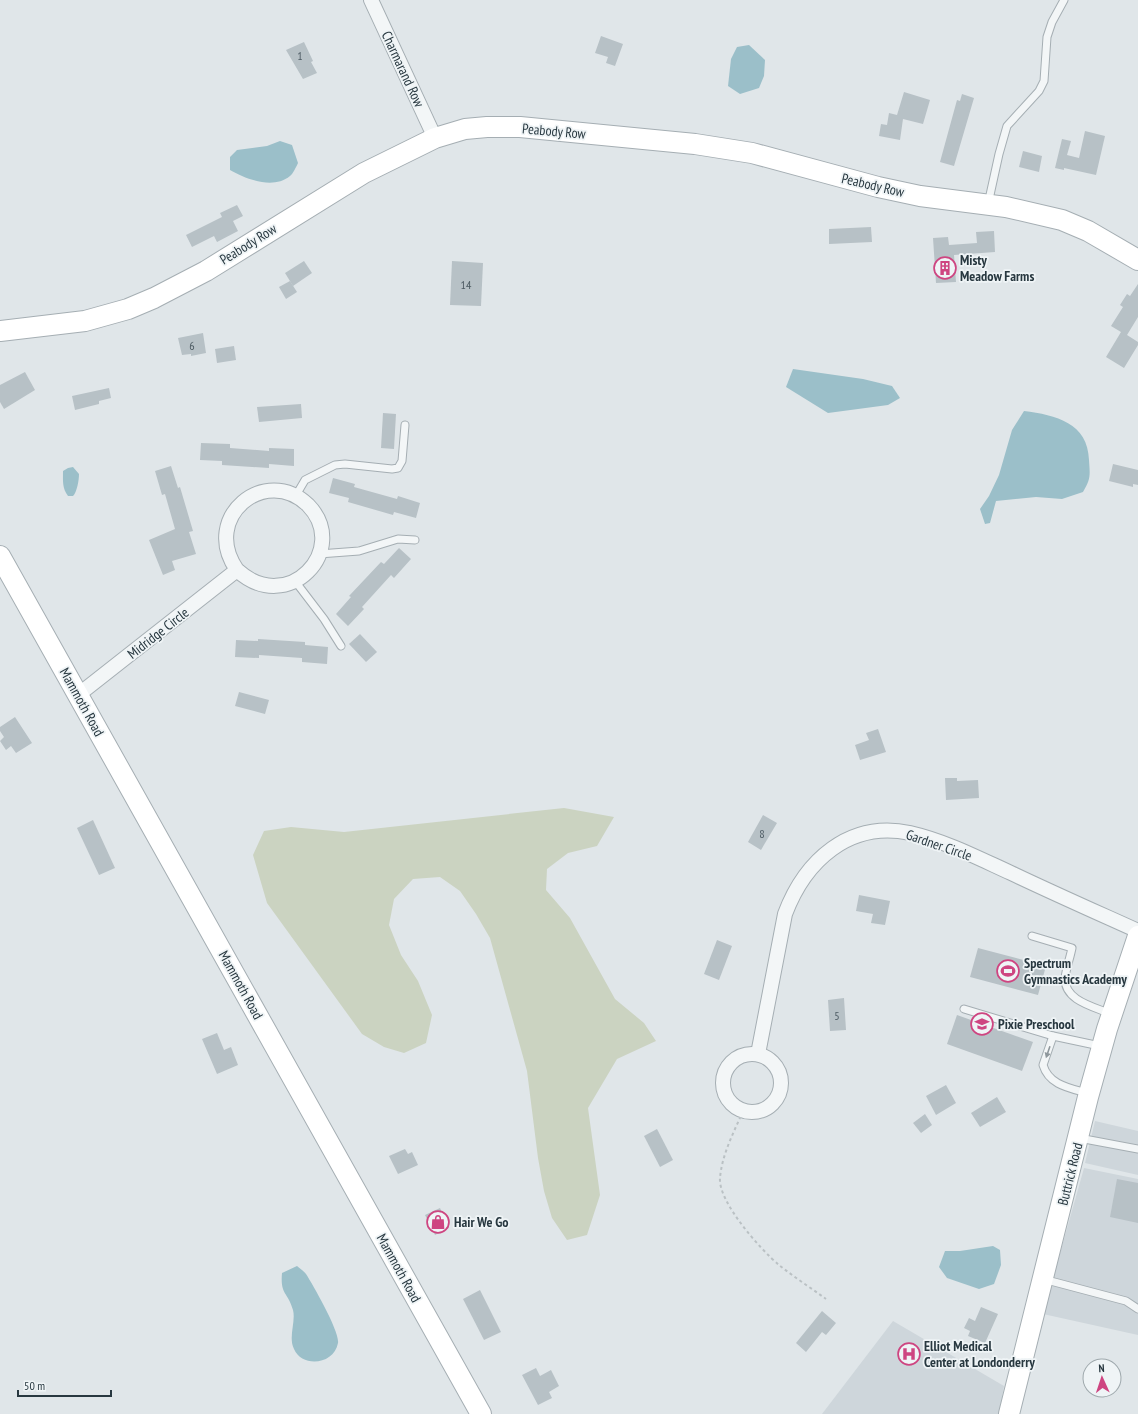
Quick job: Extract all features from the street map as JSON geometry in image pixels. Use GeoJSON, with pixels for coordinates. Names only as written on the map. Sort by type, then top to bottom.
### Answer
{"type":"FeatureCollection","features":[{"type":"Feature","properties":{"kind":"street","name":"Charmarand Row"},"geometry":{"type":"LineString","coordinates":[[371,0],[435,138]]}},
{"type":"Feature","properties":{"kind":"street","name":"Peabody Row"},"geometry":{"type":"LineString","coordinates":[[0,331],[85,321],[128,309],[154,298],[206,271],[364,173],[435,138],[465,129],[487,127],[520,127],[695,144],[752,153],[822,173],[913,195],[1020,210],[1062,220],[1088,231],[1138,260]]}},
{"type":"Feature","properties":{"kind":"street"},"geometry":{"type":"LineString","coordinates":[[265,492],[284,492],[295,496],[308,505],[318,521],[321,540],[319,554],[313,567],[306,574],[295,581],[281,586],[262,585],[244,577],[237,570],[228,555],[226,537],[230,519],[235,511],[248,499],[265,492]]}},
{"type":"Feature","properties":{"kind":"street","name":"Mammoth Road"},"geometry":{"type":"LineString","coordinates":[[0,556],[481,1414]]}},
{"type":"Feature","properties":{"kind":"street","name":"Midridge Circle"},"geometry":{"type":"LineString","coordinates":[[78,695],[237,570]]}},
{"type":"Feature","properties":{"kind":"street","name":"Gardner Circle"},"geometry":{"type":"LineString","coordinates":[[758,1054],[785,914],[791,898],[800,881],[814,864],[832,848],[853,837],[876,832],[899,831],[942,843],[1138,932]]}},
{"type":"Feature","properties":{"kind":"street","name":"Buttrick Road"},"geometry":{"type":"LineString","coordinates":[[1009,1414],[1089,1094],[1102,1046],[1138,936]]}},
{"type":"Feature","properties":{"kind":"street"},"geometry":{"type":"LineString","coordinates":[[758,1054],[767,1057],[779,1072],[781,1081],[780,1090],[776,1099],[762,1111],[743,1111],[734,1107],[727,1100],[723,1090],[722,1080],[730,1062],[738,1056],[758,1054]]}},
{"type":"Feature","properties":{"kind":"lane"},"geometry":{"type":"LineString","coordinates":[[988,205],[999,154],[1007,126],[1039,91],[1044,82],[1047,37],[1052,22],[1064,0]]}},
{"type":"Feature","properties":{"kind":"lane"},"geometry":{"type":"LineString","coordinates":[[295,496],[305,480],[335,465],[346,464],[392,469],[398,468],[402,461],[405,425]]}},
{"type":"Feature","properties":{"kind":"lane"},"geometry":{"type":"LineString","coordinates":[[319,554],[359,551],[398,539],[415,540]]}},
{"type":"Feature","properties":{"kind":"lane"},"geometry":{"type":"LineString","coordinates":[[295,581],[324,619],[340,646]]}},
{"type":"Feature","properties":{"kind":"lane"},"geometry":{"type":"LineString","coordinates":[[1032,936],[1072,948],[1065,978],[1069,992],[1082,1002],[1112,1014]]}},
{"type":"Feature","properties":{"kind":"lane"},"geometry":{"type":"LineString","coordinates":[[964,1009],[1053,1036],[1102,1046]]}},
{"type":"Feature","properties":{"kind":"lane"},"geometry":{"type":"LineString","coordinates":[[1053,1036],[1043,1065],[1049,1077],[1057,1083],[1089,1094]]}},
{"type":"Feature","properties":{"kind":"lane"},"geometry":{"type":"LineString","coordinates":[[1079,1138],[1138,1149]]}},
{"type":"Feature","properties":{"kind":"lane"},"geometry":{"type":"LineString","coordinates":[[1043,1279],[1126,1301],[1138,1309]]}},
{"type":"Feature","properties":{"kind":"path"},"geometry":{"type":"LineString","coordinates":[[743,1111],[723,1160],[720,1180],[728,1205],[749,1233],[778,1264],[826,1299]]}},
{"type":"Feature","properties":{"kind":"shaded area"},"geometry":{"type":"Polygon","coordinates":[[[1095,1121],[1138,1131],[1138,1175],[1085,1163],[1095,1121]]]}},
{"type":"Feature","properties":{"kind":"shaded area"},"geometry":{"type":"Polygon","coordinates":[[[1084,1168],[1138,1179],[1138,1335],[1043,1314],[1084,1168]]]}},
{"type":"Feature","properties":{"kind":"shaded area","name":"Elliot Medical Center at Londonderry"},"geometry":{"type":"Polygon","coordinates":[[[893,1321],[1004,1386],[999,1414],[822,1414],[893,1321]]]}},
{"type":"Feature","properties":{"kind":"green space"},"geometry":{"type":"Polygon","coordinates":[[[564,808],[614,817],[597,846],[568,853],[547,869],[546,890],[570,918],[615,999],[644,1023],[656,1041],[617,1059],[588,1108],[600,1195],[587,1235],[567,1240],[552,1218],[544,1191],[538,1158],[527,1071],[490,938],[460,891],[440,877],[413,879],[394,899],[389,925],[401,955],[418,981],[432,1015],[426,1043],[404,1053],[384,1047],[362,1034],[267,903],[253,855],[264,831],[291,827],[344,832],[564,808]]]}},
{"type":"Feature","properties":{"kind":"water"},"geometry":{"type":"Polygon","coordinates":[[[749,45],[765,60],[764,76],[759,88],[740,94],[728,86],[731,59],[737,47],[749,45]]]}},
{"type":"Feature","properties":{"kind":"water"},"geometry":{"type":"Polygon","coordinates":[[[280,141],[292,145],[298,163],[291,175],[283,180],[268,183],[260,182],[244,177],[230,170],[230,157],[237,150],[267,146],[280,141]]]}},
{"type":"Feature","properties":{"kind":"water"},"geometry":{"type":"Polygon","coordinates":[[[793,369],[863,379],[892,386],[900,398],[888,405],[828,413],[786,387],[793,369]]]}},
{"type":"Feature","properties":{"kind":"water"},"geometry":{"type":"Polygon","coordinates":[[[1024,411],[1048,415],[1068,423],[1076,429],[1083,437],[1087,447],[1090,470],[1089,480],[1083,492],[1062,499],[1036,497],[996,501],[990,523],[985,524],[980,509],[989,496],[999,475],[1012,430],[1024,411]]]}},
{"type":"Feature","properties":{"kind":"water"},"geometry":{"type":"Polygon","coordinates":[[[73,467],[79,474],[77,489],[73,496],[68,496],[64,487],[63,471],[73,467]]]}},
{"type":"Feature","properties":{"kind":"water"},"geometry":{"type":"Polygon","coordinates":[[[993,1246],[1000,1250],[1001,1265],[994,1284],[979,1289],[947,1278],[939,1267],[945,1251],[960,1251],[993,1246]]]}},
{"type":"Feature","properties":{"kind":"water"},"geometry":{"type":"Polygon","coordinates":[[[297,1266],[305,1273],[335,1329],[338,1343],[331,1356],[324,1360],[310,1361],[304,1359],[298,1355],[292,1344],[294,1315],[291,1304],[283,1290],[282,1273],[297,1266]]]}},
{"type":"Feature","properties":{"kind":"building"},"geometry":{"type":"Polygon","coordinates":[[[601,36],[623,44],[615,66],[606,63],[608,57],[595,53],[601,36]]]}},
{"type":"Feature","properties":{"kind":"building"},"geometry":{"type":"Polygon","coordinates":[[[304,42],[313,61],[311,62],[317,73],[303,79],[286,50],[304,42]]]}},
{"type":"Feature","properties":{"kind":"building"},"geometry":{"type":"Polygon","coordinates":[[[904,92],[930,100],[923,124],[903,119],[900,140],[879,136],[881,124],[887,125],[889,113],[897,115],[904,92]]]}},
{"type":"Feature","properties":{"kind":"building"},"geometry":{"type":"Polygon","coordinates":[[[962,94],[974,98],[954,166],[940,162],[957,100],[960,101],[962,94]]]}},
{"type":"Feature","properties":{"kind":"building"},"geometry":{"type":"Polygon","coordinates":[[[1085,131],[1105,136],[1096,175],[1064,168],[1064,170],[1055,168],[1062,139],[1071,141],[1067,155],[1079,158],[1085,131]]]}},
{"type":"Feature","properties":{"kind":"building"},"geometry":{"type":"Polygon","coordinates":[[[1023,151],[1042,156],[1039,172],[1019,167],[1023,151]]]}},
{"type":"Feature","properties":{"kind":"building"},"geometry":{"type":"Polygon","coordinates":[[[237,205],[243,216],[233,221],[238,231],[217,242],[214,236],[192,247],[186,235],[222,217],[220,213],[237,205]]]}},
{"type":"Feature","properties":{"kind":"building"},"geometry":{"type":"Polygon","coordinates":[[[871,227],[872,242],[829,244],[829,229],[871,227]]]}},
{"type":"Feature","properties":{"kind":"building","name":"Misty Meadow Farms"},"geometry":{"type":"Polygon","coordinates":[[[994,231],[995,252],[954,255],[956,282],[936,283],[933,238],[948,237],[949,245],[977,243],[976,232],[994,231]]]}},
{"type":"Feature","properties":{"kind":"building"},"geometry":{"type":"Polygon","coordinates":[[[304,261],[312,273],[293,286],[285,273],[304,261]]]}},
{"type":"Feature","properties":{"kind":"building"},"geometry":{"type":"Polygon","coordinates":[[[452,261],[483,263],[481,306],[450,305],[452,261]]]}},
{"type":"Feature","properties":{"kind":"building"},"geometry":{"type":"Polygon","coordinates":[[[290,281],[297,292],[286,299],[279,287],[290,281]]]}},
{"type":"Feature","properties":{"kind":"building"},"geometry":{"type":"Polygon","coordinates":[[[1138,284],[1138,317],[1127,335],[1138,342],[1138,345],[1124,368],[1106,357],[1121,332],[1111,326],[1123,307],[1120,305],[1127,294],[1130,296],[1138,284]]]}},
{"type":"Feature","properties":{"kind":"building"},"geometry":{"type":"Polygon","coordinates":[[[203,333],[206,353],[191,356],[191,354],[182,355],[178,338],[203,333]]]}},
{"type":"Feature","properties":{"kind":"building"},"geometry":{"type":"Polygon","coordinates":[[[234,346],[236,360],[217,363],[215,349],[234,346]]]}},
{"type":"Feature","properties":{"kind":"building"},"geometry":{"type":"Polygon","coordinates":[[[25,372],[35,390],[4,409],[0,402],[0,385],[25,372]]]}},
{"type":"Feature","properties":{"kind":"building"},"geometry":{"type":"Polygon","coordinates":[[[109,388],[111,398],[99,401],[99,404],[75,410],[72,396],[109,388]]]}},
{"type":"Feature","properties":{"kind":"building"},"geometry":{"type":"Polygon","coordinates":[[[301,404],[302,418],[259,422],[257,407],[301,404]]]}},
{"type":"Feature","properties":{"kind":"building"},"geometry":{"type":"Polygon","coordinates":[[[383,413],[396,414],[394,449],[381,448],[383,413]]]}},
{"type":"Feature","properties":{"kind":"building"},"geometry":{"type":"Polygon","coordinates":[[[201,443],[230,444],[230,448],[269,451],[269,448],[294,449],[294,466],[269,464],[269,468],[222,465],[222,461],[200,460],[201,443]]]}},
{"type":"Feature","properties":{"kind":"building"},"geometry":{"type":"Polygon","coordinates":[[[1113,464],[1138,470],[1138,485],[1133,484],[1133,487],[1109,481],[1113,464]]]}},
{"type":"Feature","properties":{"kind":"building"},"geometry":{"type":"Polygon","coordinates":[[[171,466],[178,488],[180,487],[193,531],[189,532],[196,554],[172,561],[175,570],[163,575],[149,540],[175,529],[165,494],[162,495],[155,471],[171,466]]]}},
{"type":"Feature","properties":{"kind":"building"},"geometry":{"type":"Polygon","coordinates":[[[333,478],[355,484],[354,487],[397,499],[398,496],[420,503],[416,518],[394,512],[393,515],[348,502],[349,498],[329,493],[333,478]]]}},
{"type":"Feature","properties":{"kind":"building"},"geometry":{"type":"Polygon","coordinates":[[[399,548],[411,559],[394,578],[391,575],[362,607],[364,609],[348,626],[336,614],[351,597],[349,596],[381,562],[384,564],[399,548]]]}},
{"type":"Feature","properties":{"kind":"building"},"geometry":{"type":"Polygon","coordinates":[[[360,634],[377,652],[366,662],[349,644],[360,634]]]}},
{"type":"Feature","properties":{"kind":"building"},"geometry":{"type":"Polygon","coordinates":[[[258,639],[305,642],[305,645],[328,647],[327,664],[302,662],[302,658],[259,655],[259,658],[235,657],[236,640],[258,641],[258,639]]]}},
{"type":"Feature","properties":{"kind":"building"},"geometry":{"type":"Polygon","coordinates":[[[239,692],[269,700],[265,714],[235,706],[239,692]]]}},
{"type":"Feature","properties":{"kind":"building"},"geometry":{"type":"Polygon","coordinates":[[[15,717],[32,743],[16,753],[11,746],[6,750],[0,741],[4,737],[0,731],[0,727],[15,717]]]}},
{"type":"Feature","properties":{"kind":"building"},"geometry":{"type":"Polygon","coordinates":[[[878,729],[886,752],[860,760],[855,745],[869,740],[866,733],[878,729]]]}},
{"type":"Feature","properties":{"kind":"building"},"geometry":{"type":"Polygon","coordinates":[[[945,778],[957,778],[957,781],[978,780],[979,798],[946,800],[945,778]]]}},
{"type":"Feature","properties":{"kind":"building"},"geometry":{"type":"Polygon","coordinates":[[[763,815],[777,823],[761,850],[748,842],[763,815]]]}},
{"type":"Feature","properties":{"kind":"building"},"geometry":{"type":"Polygon","coordinates":[[[93,820],[115,868],[99,875],[77,828],[93,820]]]}},
{"type":"Feature","properties":{"kind":"building"},"geometry":{"type":"Polygon","coordinates":[[[859,895],[890,901],[885,925],[871,923],[873,914],[856,911],[859,895]]]}},
{"type":"Feature","properties":{"kind":"building"},"geometry":{"type":"Polygon","coordinates":[[[717,940],[732,946],[719,980],[704,974],[717,940]]]}},
{"type":"Feature","properties":{"kind":"building","name":"Spectrum Gymnastics Academy"},"geometry":{"type":"Polygon","coordinates":[[[978,948],[1046,966],[1038,995],[970,977],[978,948]]]}},
{"type":"Feature","properties":{"kind":"building"},"geometry":{"type":"Polygon","coordinates":[[[844,998],[846,1030],[830,1031],[828,1000],[844,998]]]}},
{"type":"Feature","properties":{"kind":"building"},"geometry":{"type":"Polygon","coordinates":[[[957,1015],[1033,1042],[1022,1071],[947,1044],[957,1015]]]}},
{"type":"Feature","properties":{"kind":"building"},"geometry":{"type":"Polygon","coordinates":[[[217,1033],[224,1050],[231,1047],[238,1065],[217,1074],[202,1039],[217,1033]]]}},
{"type":"Feature","properties":{"kind":"building"},"geometry":{"type":"Polygon","coordinates":[[[946,1085],[956,1103],[936,1115],[926,1096],[946,1085]]]}},
{"type":"Feature","properties":{"kind":"building"},"geometry":{"type":"Polygon","coordinates":[[[997,1097],[1006,1112],[980,1127],[971,1113],[997,1097]]]}},
{"type":"Feature","properties":{"kind":"building"},"geometry":{"type":"Polygon","coordinates":[[[925,1114],[932,1125],[921,1133],[913,1123],[925,1114]]]}},
{"type":"Feature","properties":{"kind":"building"},"geometry":{"type":"Polygon","coordinates":[[[657,1129],[673,1160],[660,1167],[644,1136],[657,1129]]]}},
{"type":"Feature","properties":{"kind":"building"},"geometry":{"type":"Polygon","coordinates":[[[405,1149],[408,1154],[412,1152],[418,1165],[398,1174],[389,1156],[405,1149]]]}},
{"type":"Feature","properties":{"kind":"building"},"geometry":{"type":"Polygon","coordinates":[[[1117,1179],[1138,1183],[1138,1223],[1110,1217],[1117,1179]]]}},
{"type":"Feature","properties":{"kind":"building","name":"Hair We Go"},"geometry":{"type":"Polygon","coordinates":[[[440,1208],[449,1228],[435,1235],[425,1215],[440,1208]]]}},
{"type":"Feature","properties":{"kind":"building"},"geometry":{"type":"Polygon","coordinates":[[[480,1290],[501,1332],[484,1340],[463,1299],[480,1290]]]}},
{"type":"Feature","properties":{"kind":"building"},"geometry":{"type":"Polygon","coordinates":[[[981,1307],[998,1314],[985,1343],[968,1336],[970,1331],[964,1328],[969,1318],[975,1321],[981,1307]]]}},
{"type":"Feature","properties":{"kind":"building"},"geometry":{"type":"Polygon","coordinates":[[[822,1311],[836,1323],[826,1335],[822,1332],[806,1352],[796,1343],[822,1311]]]}},
{"type":"Feature","properties":{"kind":"building"},"geometry":{"type":"Polygon","coordinates":[[[536,1368],[540,1376],[551,1370],[559,1386],[549,1392],[552,1398],[538,1405],[522,1375],[536,1368]]]}},
{"type":"Feature","properties":{"kind":"place","name":"Misty Meadow Farms"},"geometry":{"type":"Point","coordinates":[945,268]}},
{"type":"Feature","properties":{"kind":"place","name":"Spectrum Gymnastics Academy"},"geometry":{"type":"Point","coordinates":[1008,971]}},
{"type":"Feature","properties":{"kind":"place","name":"Pixie Preschool"},"geometry":{"type":"Point","coordinates":[982,1024]}},
{"type":"Feature","properties":{"kind":"place","name":"Hair We Go"},"geometry":{"type":"Point","coordinates":[438,1222]}},
{"type":"Feature","properties":{"kind":"place","name":"Elliot Medical Center at Londonderry"},"geometry":{"type":"Point","coordinates":[909,1354]}}]}
